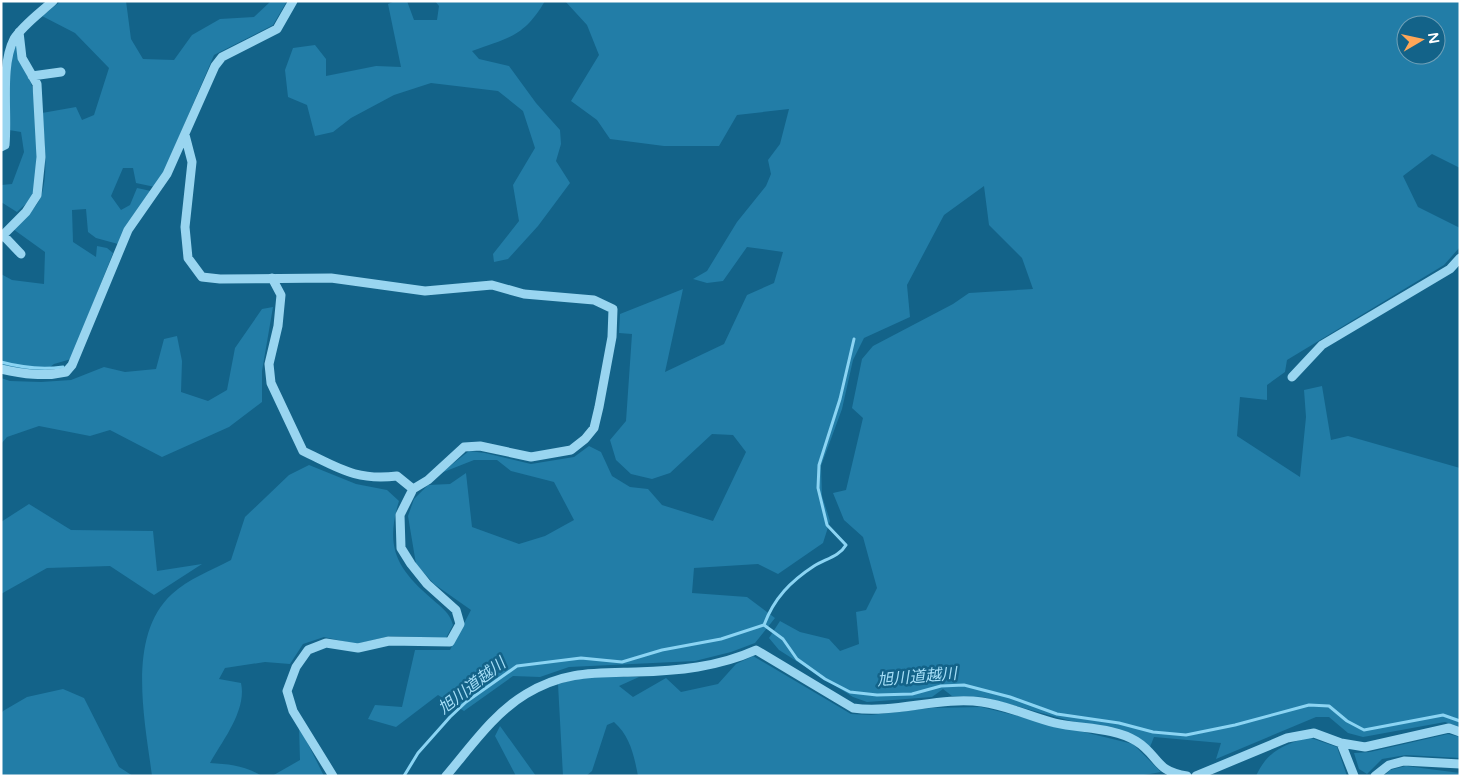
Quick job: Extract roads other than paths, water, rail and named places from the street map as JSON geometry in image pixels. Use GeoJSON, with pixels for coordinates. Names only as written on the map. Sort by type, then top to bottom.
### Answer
{"type":"FeatureCollection","features":[{"type":"Feature","properties":{"kind":"street"},"geometry":{"type":"LineString","coordinates":[[1,147],[5,145],[7,125],[4,96],[5,56],[20,32],[53,1]]}},
{"type":"Feature","properties":{"kind":"street"},"geometry":{"type":"LineString","coordinates":[[1,369],[48,376],[66,372],[72,365],[128,230],[167,174],[215,66],[222,57],[277,29],[293,1]]}},
{"type":"Feature","properties":{"kind":"street"},"geometry":{"type":"LineString","coordinates":[[20,32],[22,58],[37,84],[41,157],[37,194],[26,212],[2,236],[21,254]]}},
{"type":"Feature","properties":{"kind":"street"},"geometry":{"type":"LineString","coordinates":[[32,76],[61,72]]}},
{"type":"Feature","properties":{"kind":"street"},"geometry":{"type":"LineString","coordinates":[[185,134],[192,162],[185,227],[188,258],[202,277],[220,279],[331,278],[425,290],[492,285],[524,294],[594,300],[613,309],[612,337],[599,407],[594,428],[585,439],[571,450],[530,457],[480,446],[464,447],[428,480],[413,489],[400,515],[401,548],[410,564],[427,584],[456,610],[460,624],[450,642],[389,641],[358,648],[326,643],[308,650],[296,667],[287,690],[294,711],[333,776]]}},
{"type":"Feature","properties":{"kind":"street"},"geometry":{"type":"LineString","coordinates":[[1292,377],[1322,345],[1450,269],[1460,258]]}},
{"type":"Feature","properties":{"kind":"street"},"geometry":{"type":"LineString","coordinates":[[272,278],[280,295],[278,326],[268,364],[271,384],[303,451],[360,477],[374,479],[397,476],[413,489]]}},
{"type":"Feature","properties":{"kind":"street"},"geometry":{"type":"LineString","coordinates":[[446,776],[505,709],[524,694],[546,682],[571,674],[684,669],[730,661],[756,650],[854,708],[872,711],[925,704],[982,702],[1056,723],[1136,740],[1170,774],[1187,776]]}},
{"type":"Feature","properties":{"kind":"street"},"geometry":{"type":"LineString","coordinates":[[1196,776],[1286,738],[1314,733],[1341,743],[1365,747],[1448,728],[1460,732]]}},
{"type":"Feature","properties":{"kind":"street"},"geometry":{"type":"LineString","coordinates":[[1341,743],[1354,776]]}},
{"type":"Feature","properties":{"kind":"street"},"geometry":{"type":"LineString","coordinates":[[1375,776],[1389,765],[1404,761],[1460,764]]}},
{"type":"Feature","properties":{"kind":"waterway"},"geometry":{"type":"LineString","coordinates":[[764,625],[778,598],[791,584],[814,566],[840,552],[846,545],[827,525],[818,488],[819,465],[840,399],[854,339]]}},
{"type":"Feature","properties":{"kind":"waterway"},"geometry":{"type":"LineString","coordinates":[[1,362],[32,368],[63,367]]}},
{"type":"Feature","properties":{"kind":"waterway","name":"旭川道越川"},"geometry":{"type":"LineString","coordinates":[[404,776],[418,753],[450,717],[466,702],[517,666],[581,658],[622,662],[662,650],[721,639],[764,625],[783,639],[797,659],[825,679],[850,692],[877,695],[912,694],[941,686],[964,685],[1010,697],[1057,714],[1119,723],[1153,732],[1186,735],[1235,725],[1309,705],[1329,706],[1347,721],[1364,730],[1443,715],[1460,721]]}}]}
